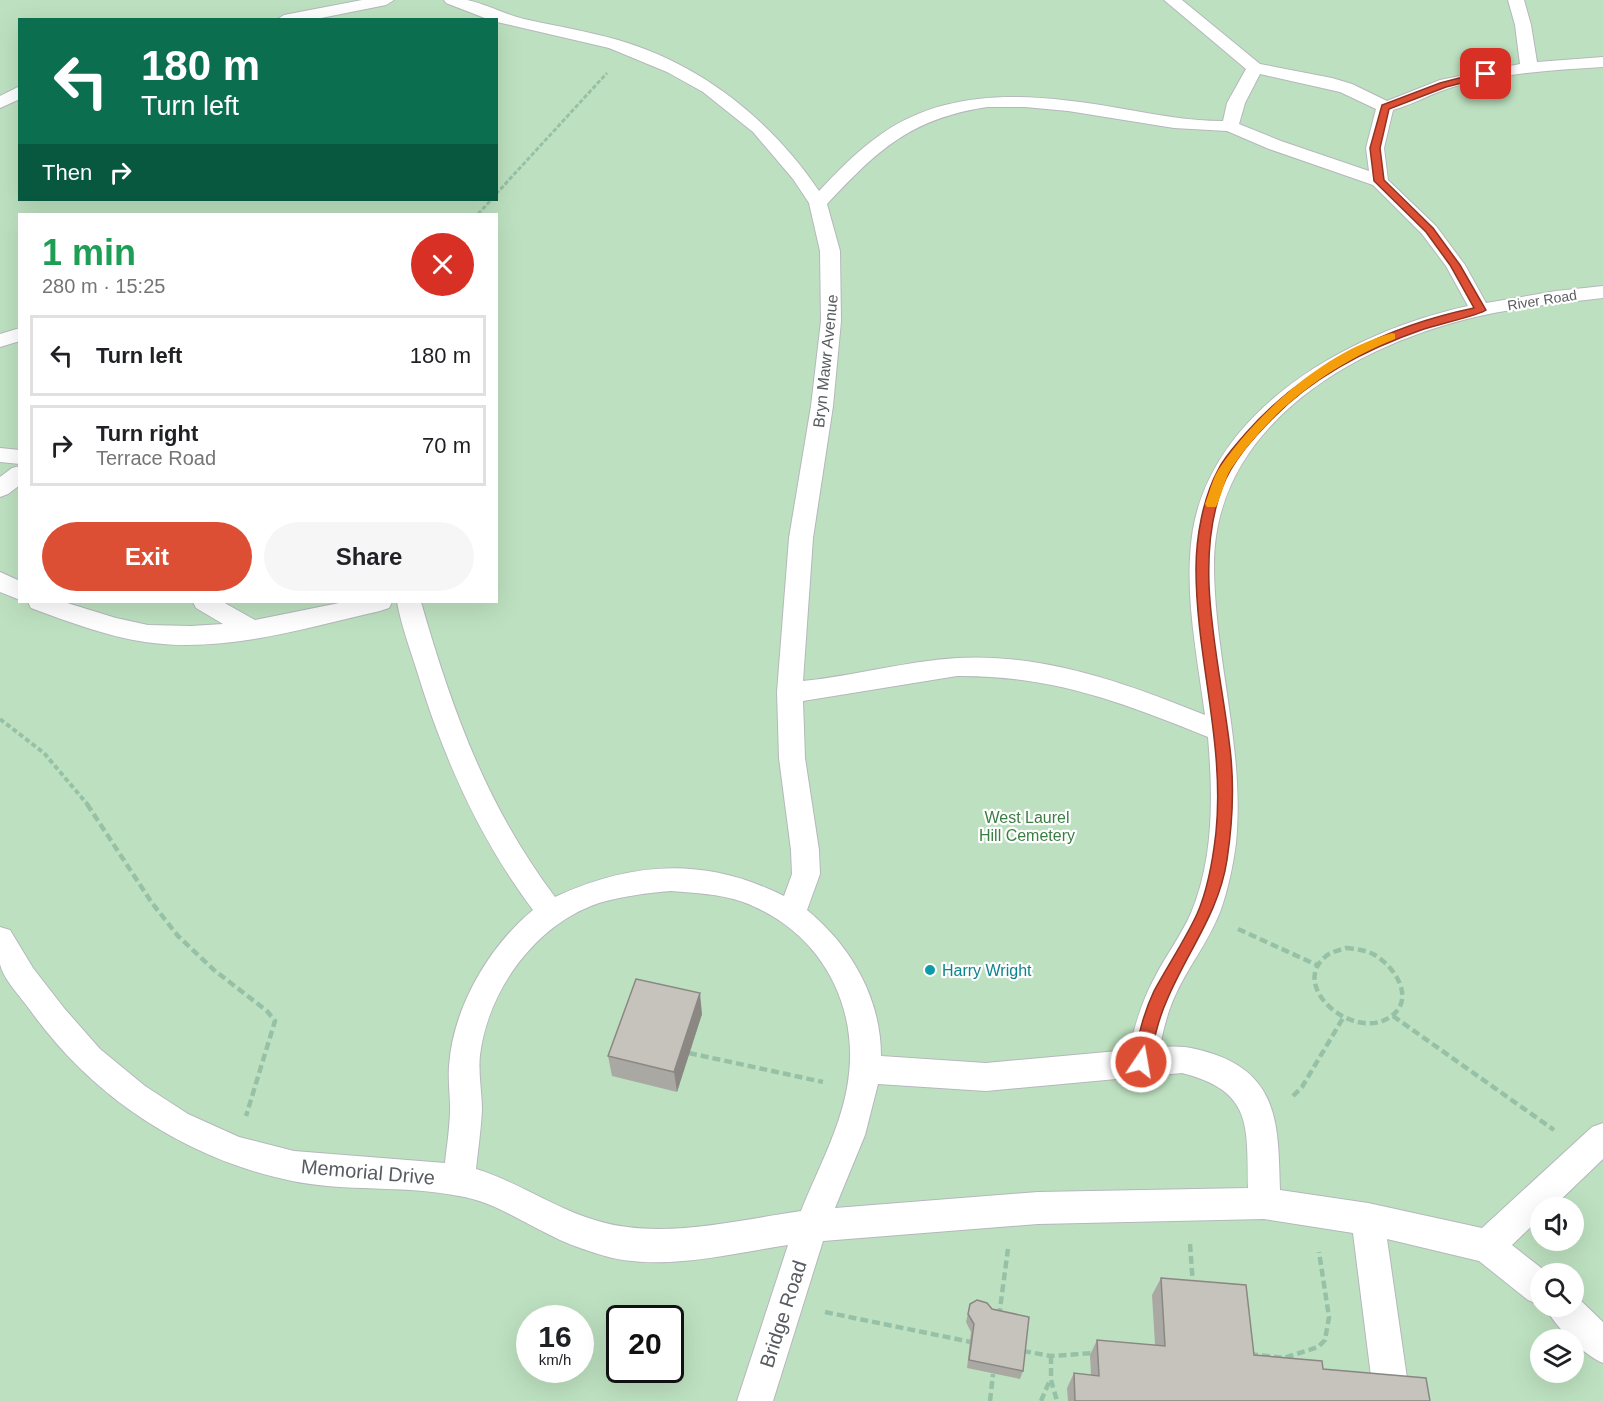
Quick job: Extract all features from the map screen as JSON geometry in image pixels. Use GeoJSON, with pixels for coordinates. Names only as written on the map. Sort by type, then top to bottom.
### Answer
{"type":"FeatureCollection","features":[{"type":"Feature","properties":{"kind":"lane"},"geometry":{"type":"LineString","coordinates":[[294,18],[386,0]]}},
{"type":"Feature","properties":{"kind":"lane","name":"Bryn Mawr Avenue"},"geometry":{"type":"LineString","coordinates":[[452,0],[503,19],[593,38],[632,50],[673,68],[709,88],[738,109],[778,149],[818,203],[830,250],[831,321],[822,406],[801,538],[790,692],[792,758],[805,850],[806,874],[792,912]]}},
{"type":"Feature","properties":{"kind":"lane"},"geometry":{"type":"LineString","coordinates":[[1172,0],[1255,68],[1326,82],[1346,88],[1385,107],[1464,79],[1529,68],[1603,62]]}},
{"type":"Feature","properties":{"kind":"lane"},"geometry":{"type":"LineString","coordinates":[[1515,0],[1523,25],[1529,68]]}},
{"type":"Feature","properties":{"kind":"lane"},"geometry":{"type":"LineString","coordinates":[[1230,126],[1236,103],[1255,68]]}},
{"type":"Feature","properties":{"kind":"lane"},"geometry":{"type":"LineString","coordinates":[[0,103],[18,92]]}},
{"type":"Feature","properties":{"kind":"lane"},"geometry":{"type":"LineString","coordinates":[[818,203],[846,171],[904,126],[930,114],[969,103],[1016,100],[1041,102],[1185,125],[1230,126],[1275,145],[1379,181],[1436,238],[1455,265],[1480,310]]}},
{"type":"Feature","properties":{"kind":"lane"},"geometry":{"type":"LineString","coordinates":[[1379,181],[1375,148],[1385,107]]}},
{"type":"Feature","properties":{"kind":"lane","name":"River Road"},"geometry":{"type":"LineString","coordinates":[[1141,1062],[1149,1025],[1160,996],[1204,914],[1219,863],[1225,792],[1221,732],[1204,602],[1202,568],[1215,489],[1225,469],[1270,413],[1328,368],[1371,345],[1451,316],[1603,292]]}},
{"type":"Feature","properties":{"kind":"lane"},"geometry":{"type":"LineString","coordinates":[[0,341],[18,335]]}},
{"type":"Feature","properties":{"kind":"lane"},"geometry":{"type":"LineString","coordinates":[[0,454],[18,457]]}},
{"type":"Feature","properties":{"kind":"lane"},"geometry":{"type":"LineString","coordinates":[[0,489],[18,475]]}},
{"type":"Feature","properties":{"kind":"lane"},"geometry":{"type":"LineString","coordinates":[[0,581],[18,591]]}},
{"type":"Feature","properties":{"kind":"lane"},"geometry":{"type":"LineString","coordinates":[[43,603],[116,627],[162,635],[203,635],[253,630],[375,603]]}},
{"type":"Feature","properties":{"kind":"lane"},"geometry":{"type":"LineString","coordinates":[[207,603],[253,630]]}},
{"type":"Feature","properties":{"kind":"lane"},"geometry":{"type":"LineString","coordinates":[[410,603],[444,714],[471,785],[501,844],[524,880],[551,913]]}},
{"type":"Feature","properties":{"kind":"lane"},"geometry":{"type":"LineString","coordinates":[[790,692],[822,690],[925,671],[960,667],[1005,668],[1052,675],[1100,686],[1148,702],[1221,732]]}},
{"type":"Feature","properties":{"kind":"lane","name":"Bridge Road"},"geometry":{"type":"LineString","coordinates":[[459,1180],[466,1109],[464,1067],[470,1033],[480,1001],[496,973],[519,943],[551,913],[576,900],[608,888],[643,880],[682,878],[736,888],[769,899],[792,912],[816,933],[849,980],[861,1008],[866,1038],[865,1080],[856,1117],[812,1226],[754,1401]]}},
{"type":"Feature","properties":{"kind":"lane","name":"Memorial Drive"},"geometry":{"type":"LineString","coordinates":[[0,939],[23,977],[53,1018],[89,1059],[134,1096],[177,1124],[236,1151],[294,1166],[459,1180],[496,1191],[562,1224],[598,1238],[639,1246],[712,1241],[812,1226],[1013,1210],[1264,1203],[1368,1219],[1487,1246]]}},
{"type":"Feature","properties":{"kind":"lane"},"geometry":{"type":"LineString","coordinates":[[865,1080],[986,1077],[1182,1059],[1208,1065],[1232,1077],[1249,1093],[1258,1121],[1264,1203]]}},
{"type":"Feature","properties":{"kind":"lane"},"geometry":{"type":"LineString","coordinates":[[1530,1280],[1487,1246],[1595,1146]]}},
{"type":"Feature","properties":{"kind":"lane"},"geometry":{"type":"LineString","coordinates":[[1368,1219],[1391,1392]]}},
{"type":"Feature","properties":{"kind":"lane"},"geometry":{"type":"LineString","coordinates":[[1573,1317],[1603,1346]]}},
{"type":"Feature","properties":{"kind":"path"},"geometry":{"type":"LineString","coordinates":[[498,192],[612,67],[632,50]]}},
{"type":"Feature","properties":{"kind":"path"},"geometry":{"type":"LineString","coordinates":[[479,213],[490,201]]}},
{"type":"Feature","properties":{"kind":"path"},"geometry":{"type":"LineString","coordinates":[[0,719],[31,741],[70,782],[94,813],[168,924],[192,950],[267,1011],[275,1021],[236,1151]]}},
{"type":"Feature","properties":{"kind":"path"},"geometry":{"type":"LineString","coordinates":[[1204,914],[1317,965]]}},
{"type":"Feature","properties":{"kind":"path"},"geometry":{"type":"LineString","coordinates":[[1346,948],[1373,954],[1395,972],[1401,984],[1400,1007],[1393,1016],[1371,1024],[1343,1018],[1330,1010],[1315,988],[1314,975],[1317,965],[1333,950],[1346,948]]}},
{"type":"Feature","properties":{"kind":"path"},"geometry":{"type":"LineString","coordinates":[[1393,1016],[1595,1146]]}},
{"type":"Feature","properties":{"kind":"path"},"geometry":{"type":"LineString","coordinates":[[1258,1121],[1285,1105],[1302,1087],[1343,1018]]}},
{"type":"Feature","properties":{"kind":"path"},"geometry":{"type":"LineString","coordinates":[[689,1053],[865,1080]]}},
{"type":"Feature","properties":{"kind":"path"},"geometry":{"type":"LineString","coordinates":[[1187,1204],[1194,1298]]}},
{"type":"Feature","properties":{"kind":"path"},"geometry":{"type":"LineString","coordinates":[[999,1320],[1013,1210]]}},
{"type":"Feature","properties":{"kind":"path"},"geometry":{"type":"LineString","coordinates":[[1284,1358],[1318,1347],[1328,1333],[1329,1317],[1320,1262]]}},
{"type":"Feature","properties":{"kind":"path"},"geometry":{"type":"LineString","coordinates":[[787,1304],[971,1342]]}},
{"type":"Feature","properties":{"kind":"path"},"geometry":{"type":"LineString","coordinates":[[1023,1352],[1051,1356],[1094,1353],[1104,1350]]}},
{"type":"Feature","properties":{"kind":"path"},"geometry":{"type":"LineString","coordinates":[[1241,1353],[1284,1358],[1291,1362]]}},
{"type":"Feature","properties":{"kind":"path"},"geometry":{"type":"LineString","coordinates":[[1051,1356],[1051,1380],[1058,1401]]}},
{"type":"Feature","properties":{"kind":"path"},"geometry":{"type":"LineString","coordinates":[[990,1401],[993,1374]]}},
{"type":"Feature","properties":{"kind":"path"},"geometry":{"type":"LineString","coordinates":[[1041,1401],[1051,1380]]}},
{"type":"Feature","properties":{"kind":"green space","name":"West Laurel Hill Cemetery"},"geometry":{"type":"Polygon","coordinates":[[[0,0],[1603,0],[1603,1401],[0,1401],[0,0]]]}},
{"type":"Feature","properties":{"kind":"building"},"geometry":{"type":"Polygon","coordinates":[[[636,979],[700,993],[674,1072],[608,1056],[636,979]]]}},
{"type":"Feature","properties":{"kind":"building"},"geometry":{"type":"Polygon","coordinates":[[[1161,1278],[1246,1285],[1254,1355],[1322,1361],[1323,1369],[1426,1378],[1430,1401],[1075,1401],[1074,1373],[1099,1376],[1097,1340],[1165,1346],[1161,1278]]]}},
{"type":"Feature","properties":{"kind":"building"},"geometry":{"type":"Polygon","coordinates":[[[977,1300],[987,1303],[992,1309],[1029,1317],[1023,1371],[969,1360],[974,1324],[968,1314],[970,1304],[977,1300]]]}},
{"type":"Feature","properties":{"kind":"slow traffic"},"geometry":{"type":"LineString","coordinates":[[1212,504],[1215,489],[1225,469],[1236,452],[1270,413],[1328,368],[1350,355],[1392,337]]}},
{"type":"Feature","properties":{"kind":"place","name":"Harry Wright"},"geometry":{"type":"Point","coordinates":[930,970]}},
{"type":"Feature","properties":{"kind":"route"},"geometry":{"type":"LineString","coordinates":[[1141,1062],[1149,1025],[1160,996],[1204,914],[1219,863],[1225,792],[1224,760],[1204,602],[1202,568],[1203,545],[1215,489],[1236,452],[1270,413],[1328,368],[1371,345],[1402,333],[1451,316],[1480,310],[1442,246],[1415,215],[1379,181],[1375,148],[1385,107],[1407,100],[1424,91],[1486,74]]}}]}
